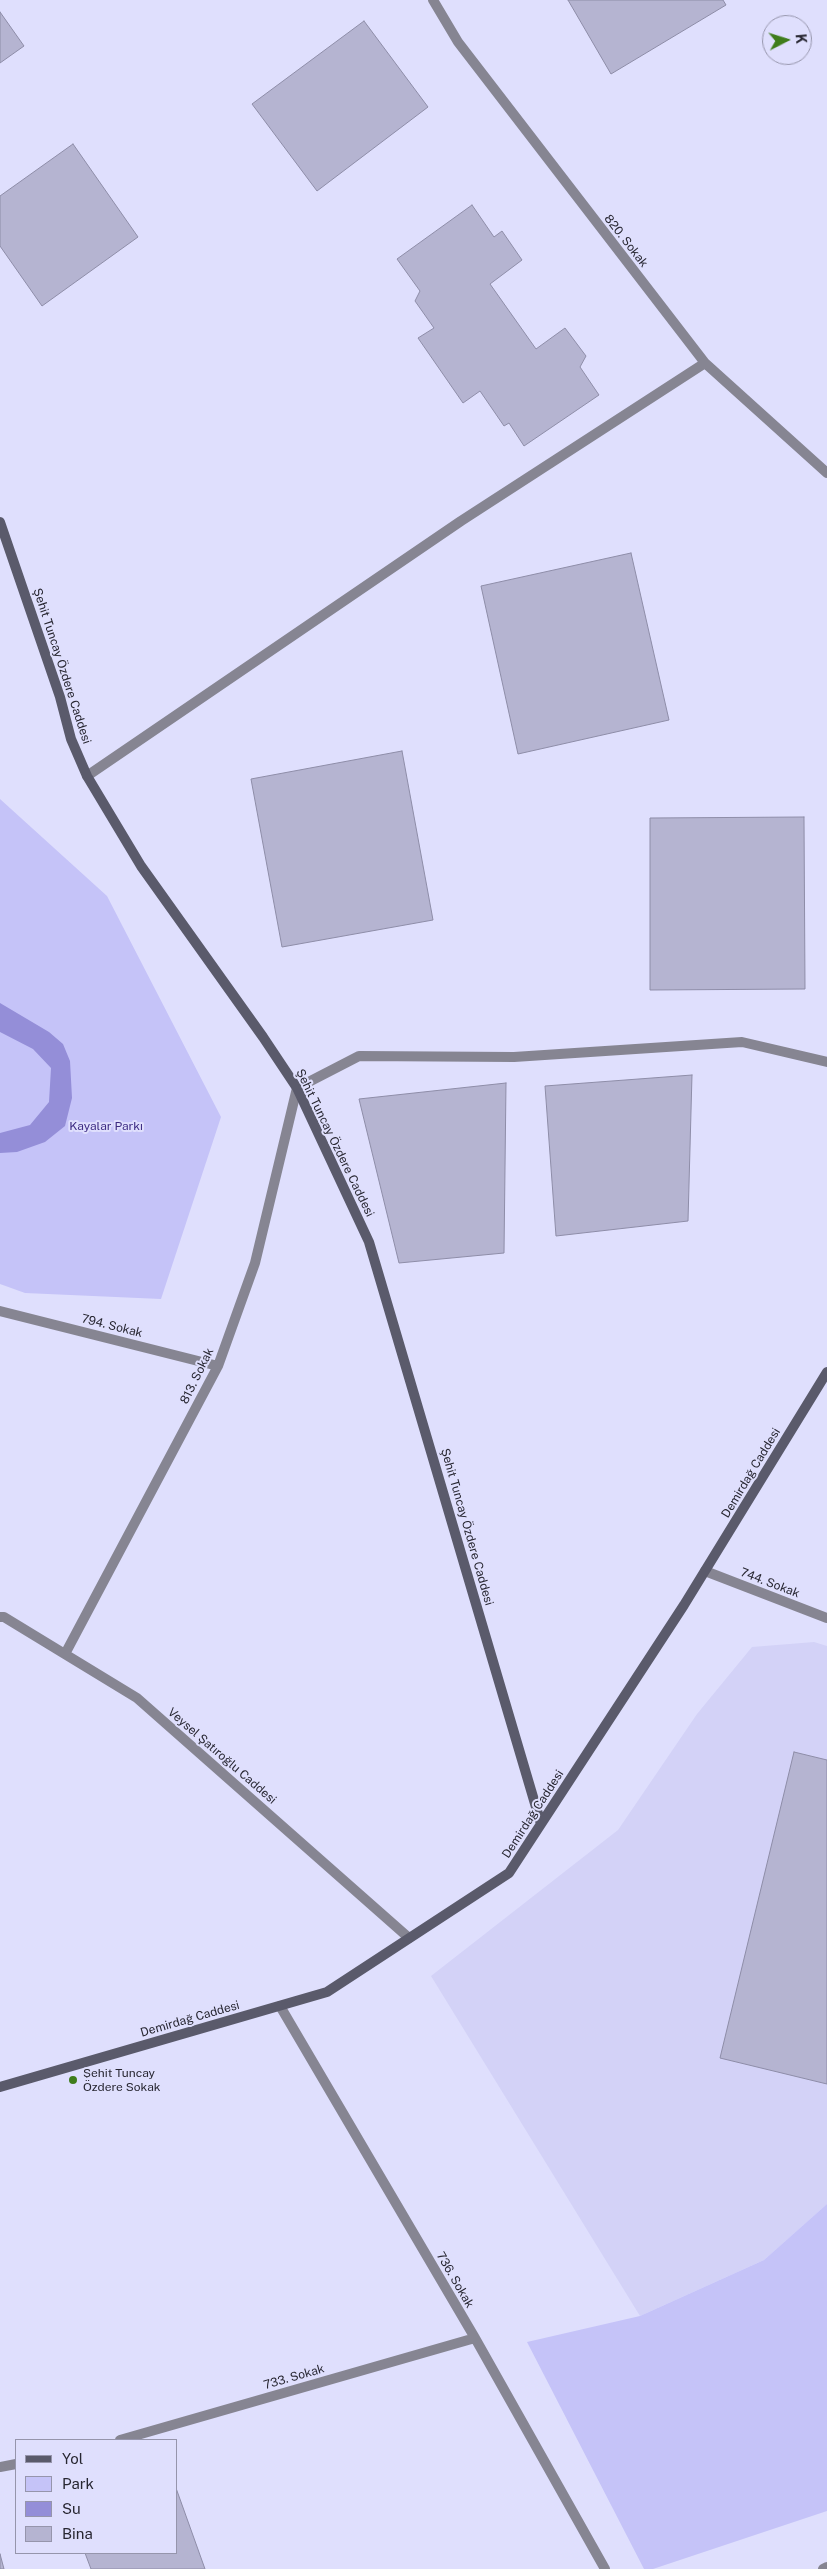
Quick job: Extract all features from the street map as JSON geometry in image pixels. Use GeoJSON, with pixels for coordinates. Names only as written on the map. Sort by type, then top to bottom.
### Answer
{"type":"FeatureCollection","features":[{"type":"Feature","properties":{"kind":"street","name":"820. Sokak"},"geometry":{"type":"LineString","coordinates":[[433,0],[458,42],[705,363],[827,473]]}},
{"type":"Feature","properties":{"kind":"street"},"geometry":{"type":"LineString","coordinates":[[87,776],[461,521],[705,363]]}},
{"type":"Feature","properties":{"kind":"street","name":"Şehit Tuncay Özdere Caddesi"},"geometry":{"type":"LineString","coordinates":[[0,522],[60,697],[71,739],[87,776],[141,866],[264,1036],[297,1088],[370,1242],[541,1824]]}},
{"type":"Feature","properties":{"kind":"street"},"geometry":{"type":"LineString","coordinates":[[297,1088],[359,1056],[514,1057],[742,1042],[827,1062]]}},
{"type":"Feature","properties":{"kind":"street","name":"813. Sokak"},"geometry":{"type":"LineString","coordinates":[[65,1654],[218,1366],[255,1263],[297,1088]]}},
{"type":"Feature","properties":{"kind":"street","name":"794. Sokak"},"geometry":{"type":"LineString","coordinates":[[0,1311],[218,1366]]}},
{"type":"Feature","properties":{"kind":"street","name":"Demirdağ Caddesi"},"geometry":{"type":"LineString","coordinates":[[0,2087],[327,1992],[509,1873],[705,1571],[827,1372]]}},
{"type":"Feature","properties":{"kind":"street","name":"744. Sokak"},"geometry":{"type":"LineString","coordinates":[[705,1571],[827,1618]]}},
{"type":"Feature","properties":{"kind":"street","name":"Veysel Şatıroğlu Caddesi"},"geometry":{"type":"LineString","coordinates":[[0,1617],[4,1617],[137,1698],[409,1938]]}},
{"type":"Feature","properties":{"kind":"street","name":"736. Sokak"},"geometry":{"type":"LineString","coordinates":[[280,2006],[475,2338],[605,2569]]}},
{"type":"Feature","properties":{"kind":"street","name":"733. Sokak"},"geometry":{"type":"LineString","coordinates":[[123,2439],[475,2338]]}},
{"type":"Feature","properties":{"kind":"street"},"geometry":{"type":"LineString","coordinates":[[0,2468],[15,2464]]}},
{"type":"Feature","properties":{"kind":"street"},"geometry":{"type":"LineString","coordinates":[[823,2569],[827,2568]]}},
{"type":"Feature","properties":{"kind":"shaded area"},"geometry":{"type":"Polygon","coordinates":[[[814,1642],[827,1646],[827,2204],[764,2260],[640,2316],[431,1976],[618,1830],[697,1714],[752,1647],[814,1642]]]}},
{"type":"Feature","properties":{"kind":"green space","name":"Kayalar Parkı"},"geometry":{"type":"Polygon","coordinates":[[[0,799],[107,896],[221,1117],[161,1299],[25,1293],[0,1284],[0,799]]]}},
{"type":"Feature","properties":{"kind":"green space"},"geometry":{"type":"Polygon","coordinates":[[[827,2204],[827,2511],[653,2569],[644,2569],[527,2342],[640,2316],[764,2260],[827,2204]]]}},
{"type":"Feature","properties":{"kind":"water"},"geometry":{"type":"Polygon","coordinates":[[[0,1003],[49,1032],[63,1044],[70,1061],[72,1098],[65,1126],[45,1142],[17,1152],[0,1153],[0,1133],[30,1125],[49,1102],[51,1068],[33,1049],[0,1032],[0,1003]]]}},
{"type":"Feature","properties":{"kind":"building"},"geometry":{"type":"Polygon","coordinates":[[[568,0],[723,0],[726,5],[611,74],[568,0]]]}},
{"type":"Feature","properties":{"kind":"building"},"geometry":{"type":"Polygon","coordinates":[[[0,12],[24,46],[0,63],[0,12]]]}},
{"type":"Feature","properties":{"kind":"building"},"geometry":{"type":"Polygon","coordinates":[[[364,21],[428,107],[317,191],[252,104],[364,21]]]}},
{"type":"Feature","properties":{"kind":"building"},"geometry":{"type":"Polygon","coordinates":[[[73,144],[138,237],[42,306],[0,246],[0,196],[73,144]]]}},
{"type":"Feature","properties":{"kind":"building"},"geometry":{"type":"Polygon","coordinates":[[[472,205],[494,237],[502,231],[522,260],[490,284],[536,349],[565,328],[586,356],[580,367],[599,395],[524,446],[509,423],[504,426],[480,391],[463,403],[418,338],[434,328],[415,301],[420,291],[397,259],[472,205]]]}},
{"type":"Feature","properties":{"kind":"building"},"geometry":{"type":"Polygon","coordinates":[[[631,553],[669,720],[518,754],[481,586],[631,553]]]}},
{"type":"Feature","properties":{"kind":"building"},"geometry":{"type":"Polygon","coordinates":[[[402,751],[433,920],[282,947],[251,779],[402,751]]]}},
{"type":"Feature","properties":{"kind":"building"},"geometry":{"type":"Polygon","coordinates":[[[804,817],[805,989],[650,990],[650,818],[804,817]]]}},
{"type":"Feature","properties":{"kind":"building"},"geometry":{"type":"Polygon","coordinates":[[[692,1075],[688,1221],[556,1236],[545,1086],[692,1075]]]}},
{"type":"Feature","properties":{"kind":"building"},"geometry":{"type":"Polygon","coordinates":[[[506,1083],[504,1253],[399,1263],[359,1099],[506,1083]]]}},
{"type":"Feature","properties":{"kind":"building"},"geometry":{"type":"Polygon","coordinates":[[[794,1752],[827,1760],[827,2084],[720,2058],[794,1752]]]}},
{"type":"Feature","properties":{"kind":"building"},"geometry":{"type":"Polygon","coordinates":[[[178,2494],[205,2569],[91,2569],[85,2554],[178,2554],[178,2494]]]}},
{"type":"Feature","properties":{"kind":"building"},"geometry":{"type":"Polygon","coordinates":[[[0,2554],[4,2569],[0,2569],[0,2554]]]}},
{"type":"Feature","properties":{"kind":"place","name":"Şehit Tuncay Özdere Sokak"},"geometry":{"type":"Point","coordinates":[73,2080]}}]}
